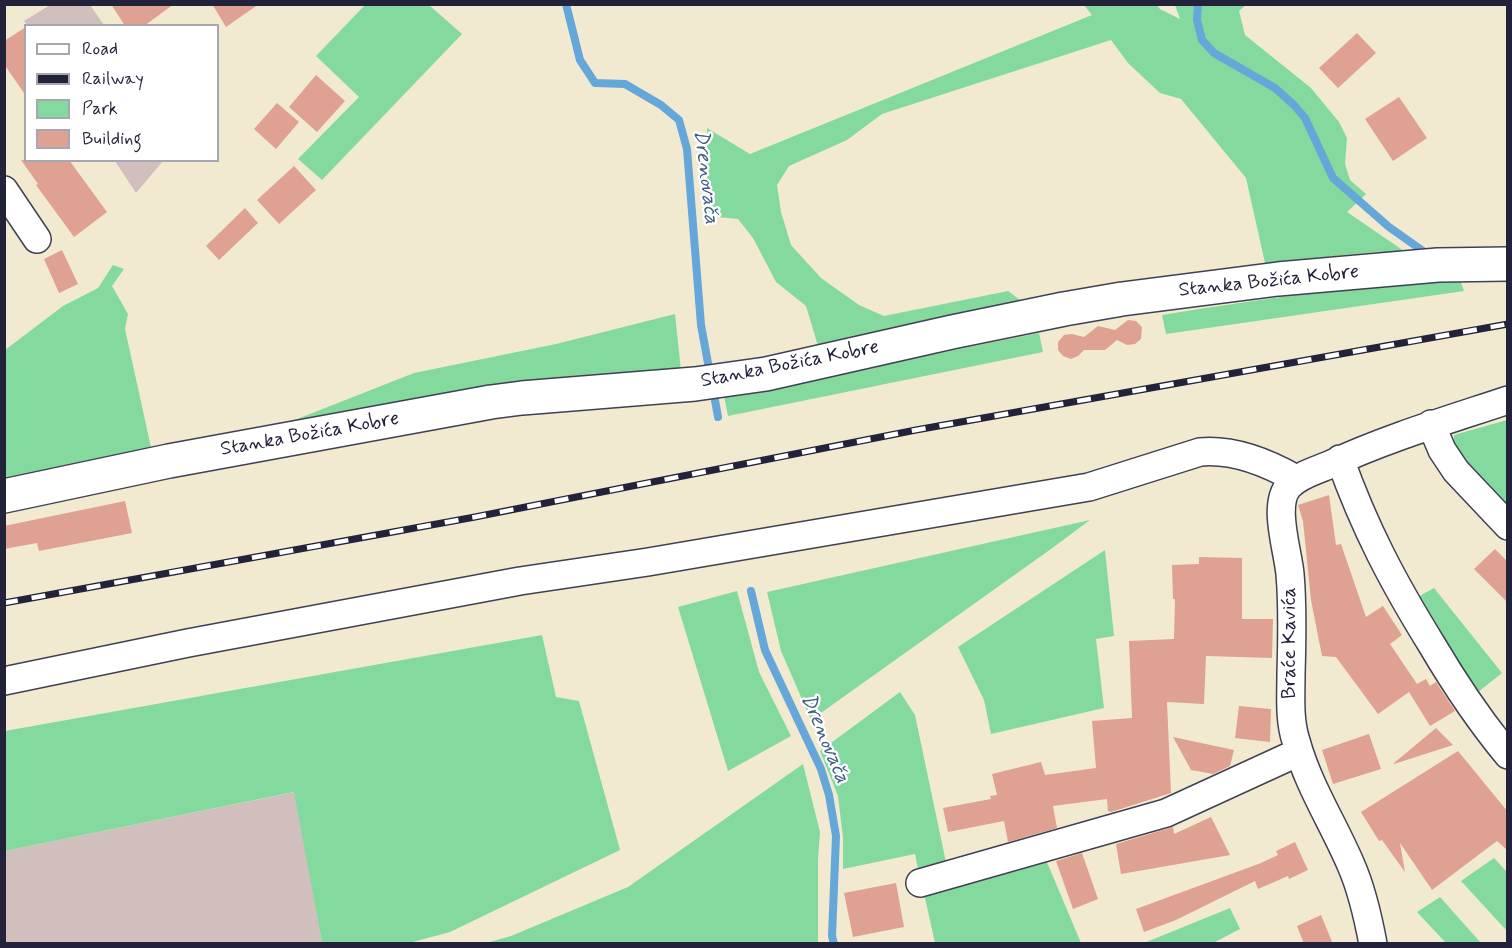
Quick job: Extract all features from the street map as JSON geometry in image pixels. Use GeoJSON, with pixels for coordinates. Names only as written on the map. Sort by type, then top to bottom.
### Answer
{"type":"FeatureCollection","features":[{"type":"Feature","properties":{"kind":"street"},"geometry":{"type":"LineString","coordinates":[[4,190],[37,239]]}},
{"type":"Feature","properties":{"kind":"street","name":"Stanka Božića Kobre"},"geometry":{"type":"LineString","coordinates":[[4,496],[169,461],[491,402],[695,384],[766,374],[1064,309],[1122,299],[1324,275],[1438,265],[1508,264]]}},
{"type":"Feature","properties":{"kind":"street"},"geometry":{"type":"LineString","coordinates":[[4,681],[188,643],[520,581],[648,562],[1089,487],[1200,452],[1212,451],[1237,456],[1276,468],[1296,480],[1340,459],[1431,424],[1508,400]]}},
{"type":"Feature","properties":{"kind":"street"},"geometry":{"type":"LineString","coordinates":[[1431,424],[1442,450],[1456,471],[1508,526]]}},
{"type":"Feature","properties":{"kind":"street"},"geometry":{"type":"LineString","coordinates":[[1340,459],[1366,526],[1394,584],[1471,709],[1508,755]]}},
{"type":"Feature","properties":{"kind":"street","name":"Braće Kavića"},"geometry":{"type":"LineString","coordinates":[[1296,480],[1287,489],[1281,504],[1292,599],[1292,720],[1306,773],[1351,865],[1366,909],[1372,944]]}},
{"type":"Feature","properties":{"kind":"street"},"geometry":{"type":"LineString","coordinates":[[920,883],[1166,813],[1299,752]]}},
{"type":"Feature","properties":{"kind":"shaded area"},"geometry":{"type":"Polygon","coordinates":[[[50,5],[90,5],[103,24],[26,24],[24,21],[50,5]]]}},
{"type":"Feature","properties":{"kind":"shaded area"},"geometry":{"type":"Polygon","coordinates":[[[116,162],[162,162],[136,193],[116,162]]]}},
{"type":"Feature","properties":{"kind":"shaded area"},"geometry":{"type":"Polygon","coordinates":[[[295,792],[322,943],[5,944],[5,851],[295,792]]]}},
{"type":"Feature","properties":{"kind":"green space"},"geometry":{"type":"Polygon","coordinates":[[[365,5],[429,5],[462,34],[322,180],[298,159],[359,97],[316,56],[365,5]]]}},
{"type":"Feature","properties":{"kind":"green space"},"geometry":{"type":"Polygon","coordinates":[[[1084,5],[1157,5],[1160,9],[1180,19],[1175,5],[1246,5],[1239,11],[1245,35],[1311,88],[1339,122],[1347,138],[1345,164],[1350,180],[1366,194],[1347,212],[1407,253],[1377,252],[1265,263],[1246,178],[1181,99],[1160,93],[1128,63],[1111,40],[882,114],[847,140],[789,166],[777,185],[781,212],[791,245],[821,278],[859,305],[884,316],[1008,291],[1023,302],[818,346],[806,306],[776,282],[753,238],[738,219],[707,216],[707,128],[750,154],[1092,15],[1084,5]]]}},
{"type":"Feature","properties":{"kind":"green space"},"geometry":{"type":"Polygon","coordinates":[[[113,265],[124,269],[112,286],[128,314],[125,329],[152,452],[5,478],[5,350],[63,306],[98,288],[113,265]]]}},
{"type":"Feature","properties":{"kind":"green space"},"geometry":{"type":"Polygon","coordinates":[[[1459,277],[1464,291],[1166,334],[1162,315],[1310,293],[1459,277]]]}},
{"type":"Feature","properties":{"kind":"green space"},"geometry":{"type":"Polygon","coordinates":[[[675,314],[681,371],[539,379],[292,421],[414,373],[556,344],[675,314]]]}},
{"type":"Feature","properties":{"kind":"green space"},"geometry":{"type":"Polygon","coordinates":[[[1039,333],[1043,352],[728,416],[724,396],[1039,333]]]}},
{"type":"Feature","properties":{"kind":"green space"},"geometry":{"type":"Polygon","coordinates":[[[1507,420],[1507,513],[1453,452],[1454,435],[1507,420]]]}},
{"type":"Feature","properties":{"kind":"green space"},"geometry":{"type":"Polygon","coordinates":[[[1090,520],[811,720],[781,651],[767,592],[1090,520]]]}},
{"type":"Feature","properties":{"kind":"green space"},"geometry":{"type":"Polygon","coordinates":[[[1105,550],[1114,636],[1096,639],[1104,708],[991,734],[984,700],[958,647],[1105,550]]]}},
{"type":"Feature","properties":{"kind":"green space"},"geometry":{"type":"Polygon","coordinates":[[[1434,588],[1502,673],[1473,696],[1414,599],[1434,588]]]}},
{"type":"Feature","properties":{"kind":"green space"},"geometry":{"type":"Polygon","coordinates":[[[737,591],[759,672],[791,736],[728,771],[678,607],[737,591]]]}},
{"type":"Feature","properties":{"kind":"green space"},"geometry":{"type":"Polygon","coordinates":[[[542,635],[556,697],[579,701],[620,850],[450,932],[409,943],[322,943],[294,792],[5,851],[5,731],[542,635]]]}},
{"type":"Feature","properties":{"kind":"green space"},"geometry":{"type":"Polygon","coordinates":[[[900,692],[915,715],[947,867],[919,874],[915,854],[843,869],[843,838],[838,796],[820,751],[900,692]]]}},
{"type":"Feature","properties":{"kind":"green space"},"geometry":{"type":"Polygon","coordinates":[[[803,764],[820,832],[818,943],[486,943],[511,936],[628,887],[803,764]]]}},
{"type":"Feature","properties":{"kind":"green space"},"geometry":{"type":"Polygon","coordinates":[[[1044,855],[1081,943],[935,943],[923,889],[1044,855]]]}},
{"type":"Feature","properties":{"kind":"green space"},"geometry":{"type":"Polygon","coordinates":[[[1494,858],[1507,872],[1507,931],[1461,881],[1494,858]]]}},
{"type":"Feature","properties":{"kind":"green space"},"geometry":{"type":"Polygon","coordinates":[[[1440,897],[1481,943],[1446,943],[1417,912],[1440,897]]]}},
{"type":"Feature","properties":{"kind":"green space"},"geometry":{"type":"Polygon","coordinates":[[[1230,908],[1240,929],[1213,943],[1144,943],[1230,908]]]}},
{"type":"Feature","properties":{"kind":"building"},"geometry":{"type":"Polygon","coordinates":[[[111,4],[174,4],[147,24],[124,24],[111,4]]]}},
{"type":"Feature","properties":{"kind":"building"},"geometry":{"type":"Polygon","coordinates":[[[212,4],[259,4],[226,27],[212,4]]]}},
{"type":"Feature","properties":{"kind":"building"},"geometry":{"type":"Polygon","coordinates":[[[24,28],[24,93],[4,64],[4,41],[24,28]]]}},
{"type":"Feature","properties":{"kind":"building"},"geometry":{"type":"Polygon","coordinates":[[[1357,33],[1376,53],[1338,88],[1319,68],[1357,33]]]}},
{"type":"Feature","properties":{"kind":"building"},"geometry":{"type":"Polygon","coordinates":[[[316,75],[345,101],[317,132],[289,107],[316,75]]]}},
{"type":"Feature","properties":{"kind":"building"},"geometry":{"type":"Polygon","coordinates":[[[1399,97],[1427,138],[1393,161],[1365,119],[1399,97]]]}},
{"type":"Feature","properties":{"kind":"building"},"geometry":{"type":"Polygon","coordinates":[[[277,103],[299,122],[276,149],[254,129],[277,103]]]}},
{"type":"Feature","properties":{"kind":"building"},"geometry":{"type":"Polygon","coordinates":[[[21,160],[24,162],[70,162],[107,212],[74,237],[36,185],[38,184],[21,160]]]}},
{"type":"Feature","properties":{"kind":"building"},"geometry":{"type":"Polygon","coordinates":[[[294,166],[316,190],[279,224],[257,200],[294,166]]]}},
{"type":"Feature","properties":{"kind":"building"},"geometry":{"type":"Polygon","coordinates":[[[245,208],[258,223],[219,260],[206,246],[245,208]]]}},
{"type":"Feature","properties":{"kind":"building"},"geometry":{"type":"Polygon","coordinates":[[[62,250],[78,284],[59,293],[44,259],[62,250]]]}},
{"type":"Feature","properties":{"kind":"building"},"geometry":{"type":"Polygon","coordinates":[[[1128,320],[1136,321],[1142,327],[1141,339],[1135,344],[1127,345],[1117,340],[1105,350],[1084,350],[1071,359],[1063,356],[1058,350],[1058,342],[1064,335],[1084,337],[1098,326],[1115,330],[1128,320]]]}},
{"type":"Feature","properties":{"kind":"building"},"geometry":{"type":"Polygon","coordinates":[[[1329,495],[1336,545],[1341,544],[1366,617],[1383,606],[1402,635],[1390,644],[1417,684],[1426,679],[1430,686],[1436,682],[1455,711],[1430,726],[1409,692],[1378,714],[1336,657],[1322,656],[1311,600],[1303,521],[1298,505],[1329,495]]]}},
{"type":"Feature","properties":{"kind":"building"},"geometry":{"type":"Polygon","coordinates":[[[125,501],[132,533],[39,551],[37,543],[4,549],[4,526],[125,501]]]}},
{"type":"Feature","properties":{"kind":"building"},"geometry":{"type":"Polygon","coordinates":[[[1495,549],[1508,562],[1508,603],[1474,569],[1495,549]]]}},
{"type":"Feature","properties":{"kind":"building"},"geometry":{"type":"Polygon","coordinates":[[[1199,557],[1242,558],[1242,619],[1273,619],[1272,658],[1206,656],[1204,704],[1167,702],[1171,793],[1111,812],[1108,811],[1107,799],[1053,806],[1057,828],[1008,842],[1004,821],[948,832],[943,808],[991,799],[990,796],[997,795],[992,774],[1041,762],[1045,775],[1096,768],[1092,721],[1132,718],[1129,641],[1174,639],[1175,599],[1173,599],[1172,565],[1199,564],[1199,557]]]}},
{"type":"Feature","properties":{"kind":"building"},"geometry":{"type":"Polygon","coordinates":[[[1239,706],[1271,709],[1270,742],[1235,738],[1239,706]]]}},
{"type":"Feature","properties":{"kind":"building"},"geometry":{"type":"Polygon","coordinates":[[[1436,728],[1453,745],[1394,764],[1394,763],[1436,728]]]}},
{"type":"Feature","properties":{"kind":"building"},"geometry":{"type":"Polygon","coordinates":[[[1369,734],[1381,769],[1333,784],[1322,750],[1369,734]]]}},
{"type":"Feature","properties":{"kind":"building"},"geometry":{"type":"Polygon","coordinates":[[[1173,737],[1234,750],[1230,766],[1213,774],[1191,770],[1173,737]]]}},
{"type":"Feature","properties":{"kind":"building"},"geometry":{"type":"Polygon","coordinates":[[[1458,751],[1508,812],[1508,851],[1497,841],[1432,890],[1400,843],[1405,872],[1382,840],[1379,841],[1361,812],[1458,751]]]}},
{"type":"Feature","properties":{"kind":"building"},"geometry":{"type":"Polygon","coordinates":[[[1211,817],[1230,855],[1121,874],[1116,844],[1173,827],[1174,834],[1211,817]]]}},
{"type":"Feature","properties":{"kind":"building"},"geometry":{"type":"Polygon","coordinates":[[[1295,842],[1308,870],[1258,889],[1255,881],[1176,920],[1144,932],[1136,909],[1261,863],[1278,855],[1276,851],[1295,842]]]}},
{"type":"Feature","properties":{"kind":"building"},"geometry":{"type":"Polygon","coordinates":[[[1082,853],[1098,899],[1073,909],[1056,861],[1082,853]]]}},
{"type":"Feature","properties":{"kind":"building"},"geometry":{"type":"Polygon","coordinates":[[[896,883],[904,927],[853,937],[844,893],[896,883]]]}},
{"type":"Feature","properties":{"kind":"building"},"geometry":{"type":"Polygon","coordinates":[[[1321,915],[1333,944],[1304,944],[1297,926],[1321,915]]]}},
{"type":"Feature","properties":{"kind":"waterway","name":"Drenovača"},"geometry":{"type":"LineString","coordinates":[[566,4],[580,60],[595,83],[625,84],[661,105],[679,120],[687,149],[701,325],[710,374]]}},
{"type":"Feature","properties":{"kind":"waterway"},"geometry":{"type":"LineString","coordinates":[[1198,4],[1197,20],[1202,40],[1214,53],[1275,88],[1294,105],[1305,118],[1333,178],[1389,227],[1423,251]]}},
{"type":"Feature","properties":{"kind":"waterway","name":"Drenovača"},"geometry":{"type":"LineString","coordinates":[[713,389],[718,417]]}},
{"type":"Feature","properties":{"kind":"waterway","name":"Drenovača"},"geometry":{"type":"LineString","coordinates":[[751,591],[765,650],[821,769],[829,795],[836,836],[832,936],[834,944]]}},
{"type":"Feature","properties":{"kind":"railway"},"geometry":{"type":"LineString","coordinates":[[4,603],[475,517],[916,430],[1508,324]]}}]}
